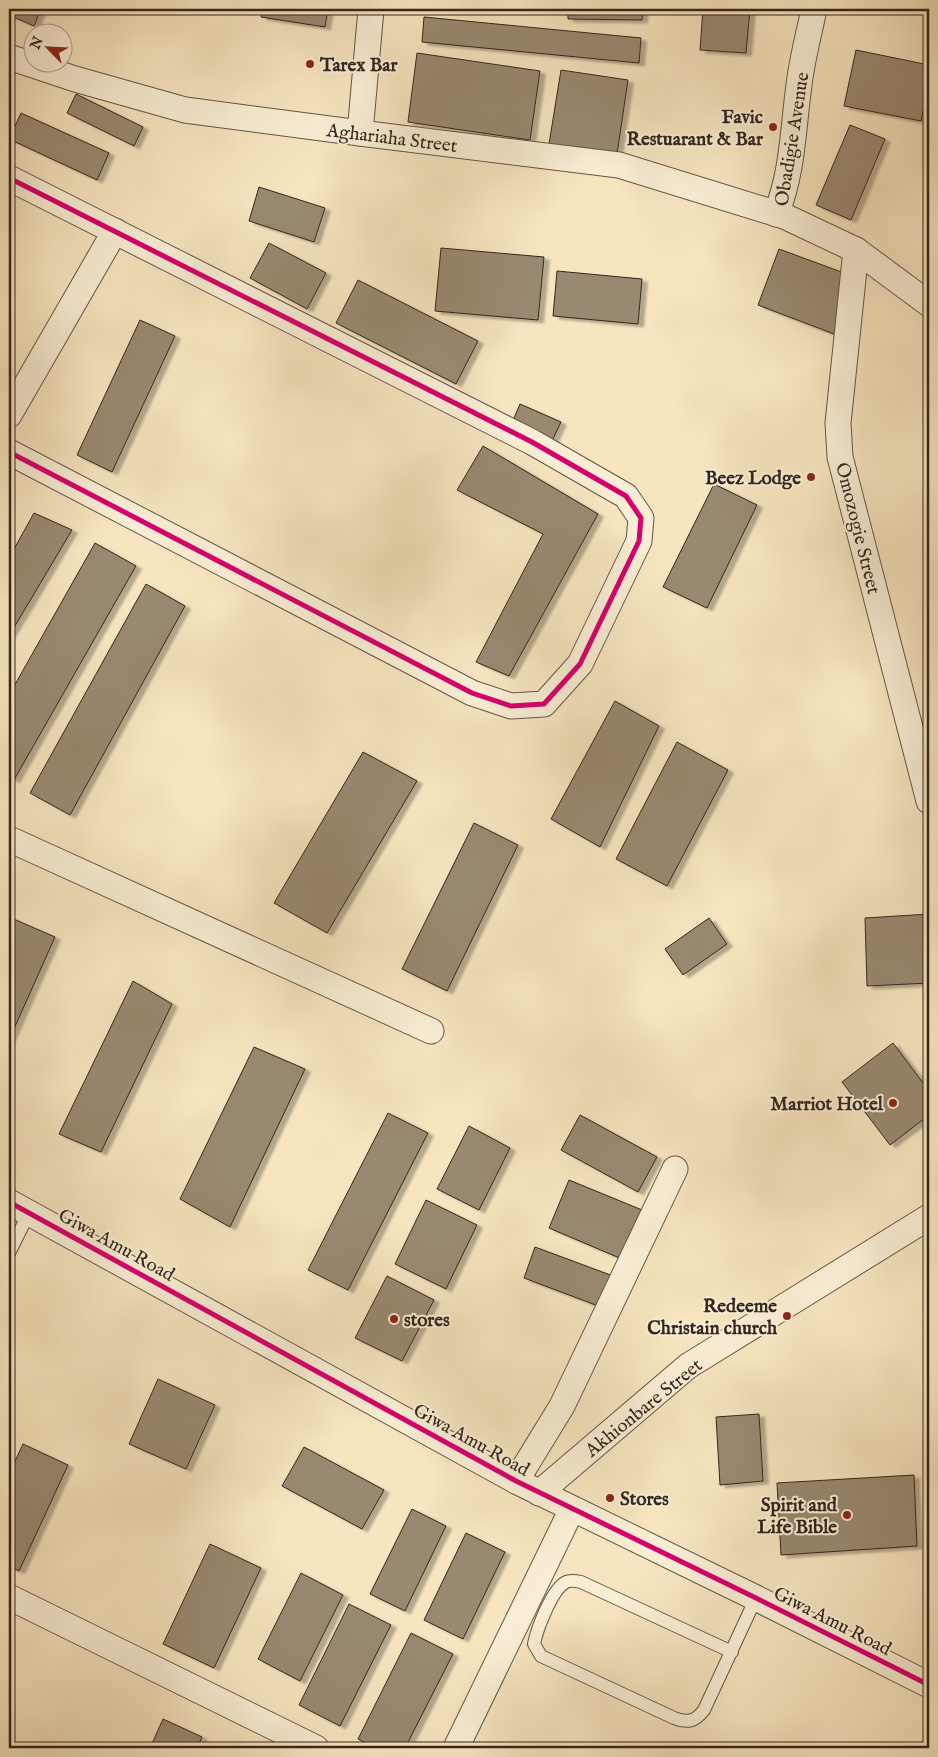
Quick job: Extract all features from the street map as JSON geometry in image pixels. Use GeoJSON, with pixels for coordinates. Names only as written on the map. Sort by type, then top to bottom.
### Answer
{"type":"FeatureCollection","features":[{"type":"Feature","properties":{"kind":"street"},"geometry":{"type":"LineString","coordinates":[[360,133],[371,9]]}},
{"type":"Feature","properties":{"kind":"street","name":"Obadigie Avenue"},"geometry":{"type":"LineString","coordinates":[[814,9],[799,83],[794,140],[784,194],[776,214],[856,250],[929,304]]}},
{"type":"Feature","properties":{"kind":"street","name":"Aghariaha Street"},"geometry":{"type":"LineString","coordinates":[[9,57],[76,79],[185,110],[619,165],[776,214]]}},
{"type":"Feature","properties":{"kind":"street"},"geometry":{"type":"LineString","coordinates":[[9,178],[532,442],[626,496],[641,518],[639,541],[580,664],[544,704],[511,706],[472,693],[9,452]]}},
{"type":"Feature","properties":{"kind":"street"},"geometry":{"type":"LineString","coordinates":[[9,415],[115,231]]}},
{"type":"Feature","properties":{"kind":"street","name":"Omozogie Street"},"geometry":{"type":"LineString","coordinates":[[856,250],[838,423],[840,457],[929,801]]}},
{"type":"Feature","properties":{"kind":"street"},"geometry":{"type":"LineString","coordinates":[[9,839],[431,1031]]}},
{"type":"Feature","properties":{"kind":"street"},"geometry":{"type":"LineString","coordinates":[[516,1481],[562,1406],[675,1169]]}},
{"type":"Feature","properties":{"kind":"street","name":"Giwa Amu Road"},"geometry":{"type":"LineString","coordinates":[[19,1208],[516,1481],[929,1685]]}},
{"type":"Feature","properties":{"kind":"street","name":"Akhionbare Street"},"geometry":{"type":"LineString","coordinates":[[539,1493],[688,1366],[929,1217]]}},
{"type":"Feature","properties":{"kind":"street"},"geometry":{"type":"LineString","coordinates":[[456,1748],[572,1510]]}},
{"type":"Feature","properties":{"kind":"street"},"geometry":{"type":"LineString","coordinates":[[9,1597],[316,1748]]}},
{"type":"Feature","properties":{"kind":"lane"},"geometry":{"type":"LineString","coordinates":[[9,1254],[19,1208]]}},
{"type":"Feature","properties":{"kind":"lane"},"geometry":{"type":"LineString","coordinates":[[732,1652],[581,1582],[571,1581],[566,1582],[558,1589],[538,1629],[534,1644],[541,1656],[684,1722],[697,1718],[704,1710],[732,1652],[756,1598]]}},
{"type":"Feature","properties":{"kind":"building"},"geometry":{"type":"Polygon","coordinates":[[[9,9],[41,9],[36,22],[25,22],[9,15],[9,9]]]}},
{"type":"Feature","properties":{"kind":"building"},"geometry":{"type":"Polygon","coordinates":[[[262,9],[328,9],[325,27],[261,17],[262,9]]]}},
{"type":"Feature","properties":{"kind":"building"},"geometry":{"type":"Polygon","coordinates":[[[476,9],[526,9],[526,11],[476,9]]]}},
{"type":"Feature","properties":{"kind":"building"},"geometry":{"type":"Polygon","coordinates":[[[568,9],[643,9],[642,20],[568,19],[568,9]]]}},
{"type":"Feature","properties":{"kind":"building"},"geometry":{"type":"Polygon","coordinates":[[[703,9],[750,9],[746,53],[700,50],[703,9]]]}},
{"type":"Feature","properties":{"kind":"building"},"geometry":{"type":"Polygon","coordinates":[[[424,17],[641,38],[639,63],[422,42],[424,17]]]}},
{"type":"Feature","properties":{"kind":"building"},"geometry":{"type":"Polygon","coordinates":[[[856,50],[929,65],[929,81],[921,121],[844,106],[856,50]]]}},
{"type":"Feature","properties":{"kind":"building"},"geometry":{"type":"Polygon","coordinates":[[[417,53],[540,71],[530,140],[408,122],[417,53]]]}},
{"type":"Feature","properties":{"kind":"building"},"geometry":{"type":"Polygon","coordinates":[[[561,70],[628,80],[617,154],[549,144],[561,70]]]}},
{"type":"Feature","properties":{"kind":"building"},"geometry":{"type":"Polygon","coordinates":[[[76,94],[143,127],[134,146],[67,113],[76,94]]]}},
{"type":"Feature","properties":{"kind":"building"},"geometry":{"type":"Polygon","coordinates":[[[21,113],[109,153],[97,180],[9,139],[21,113]]]}},
{"type":"Feature","properties":{"kind":"building"},"geometry":{"type":"Polygon","coordinates":[[[850,125],[885,139],[851,220],[816,205],[850,125]]]}},
{"type":"Feature","properties":{"kind":"building"},"geometry":{"type":"Polygon","coordinates":[[[259,187],[325,208],[314,242],[249,221],[259,187]]]}},
{"type":"Feature","properties":{"kind":"building"},"geometry":{"type":"Polygon","coordinates":[[[269,243],[326,273],[307,309],[250,278],[269,243]]]}},
{"type":"Feature","properties":{"kind":"building"},"geometry":{"type":"Polygon","coordinates":[[[441,248],[544,257],[538,320],[435,311],[441,248]]]}},
{"type":"Feature","properties":{"kind":"building"},"geometry":{"type":"Polygon","coordinates":[[[779,249],[855,277],[834,334],[758,305],[779,249]]]}},
{"type":"Feature","properties":{"kind":"building"},"geometry":{"type":"Polygon","coordinates":[[[557,271],[642,279],[638,324],[553,316],[557,271]]]}},
{"type":"Feature","properties":{"kind":"building"},"geometry":{"type":"Polygon","coordinates":[[[358,280],[478,341],[456,384],[336,323],[358,280]]]}},
{"type":"Feature","properties":{"kind":"building"},"geometry":{"type":"Polygon","coordinates":[[[140,320],[175,336],[112,472],[77,455],[140,320]]]}},
{"type":"Feature","properties":{"kind":"building"},"geometry":{"type":"Polygon","coordinates":[[[520,404],[561,422],[549,447],[509,430],[520,404]]]}},
{"type":"Feature","properties":{"kind":"building"},"geometry":{"type":"Polygon","coordinates":[[[483,446],[598,514],[509,676],[476,662],[543,534],[457,490],[483,446]]]}},
{"type":"Feature","properties":{"kind":"building"},"geometry":{"type":"Polygon","coordinates":[[[714,484],[757,505],[707,608],[663,587],[714,484]]]}},
{"type":"Feature","properties":{"kind":"building"},"geometry":{"type":"Polygon","coordinates":[[[34,513],[72,530],[9,636],[9,558],[34,513]]]}},
{"type":"Feature","properties":{"kind":"building"},"geometry":{"type":"Polygon","coordinates":[[[95,543],[136,566],[14,780],[9,777],[9,695],[95,543]]]}},
{"type":"Feature","properties":{"kind":"building"},"geometry":{"type":"Polygon","coordinates":[[[146,584],[185,606],[70,815],[30,793],[146,584]]]}},
{"type":"Feature","properties":{"kind":"building"},"geometry":{"type":"Polygon","coordinates":[[[615,701],[659,726],[600,847],[551,819],[615,701]]]}},
{"type":"Feature","properties":{"kind":"building"},"geometry":{"type":"Polygon","coordinates":[[[677,742],[728,770],[667,886],[616,859],[677,742]]]}},
{"type":"Feature","properties":{"kind":"building"},"geometry":{"type":"Polygon","coordinates":[[[363,752],[417,781],[327,933],[274,903],[363,752]]]}},
{"type":"Feature","properties":{"kind":"building"},"geometry":{"type":"Polygon","coordinates":[[[474,823],[518,845],[447,991],[402,969],[474,823]]]}},
{"type":"Feature","properties":{"kind":"building"},"geometry":{"type":"Polygon","coordinates":[[[929,914],[929,983],[867,986],[865,918],[929,914]]]}},
{"type":"Feature","properties":{"kind":"building"},"geometry":{"type":"Polygon","coordinates":[[[9,917],[55,937],[9,1040],[9,917]]]}},
{"type":"Feature","properties":{"kind":"building"},"geometry":{"type":"Polygon","coordinates":[[[709,918],[727,944],[683,975],[665,949],[709,918]]]}},
{"type":"Feature","properties":{"kind":"building"},"geometry":{"type":"Polygon","coordinates":[[[133,981],[172,1004],[101,1152],[59,1134],[133,981]]]}},
{"type":"Feature","properties":{"kind":"building","name":"Marriot Hotel"},"geometry":{"type":"Polygon","coordinates":[[[893,1043],[929,1091],[929,1115],[890,1145],[842,1082],[893,1043]]]}},
{"type":"Feature","properties":{"kind":"building"},"geometry":{"type":"Polygon","coordinates":[[[254,1047],[305,1069],[230,1227],[180,1199],[254,1047]]]}},
{"type":"Feature","properties":{"kind":"building"},"geometry":{"type":"Polygon","coordinates":[[[388,1113],[428,1133],[348,1290],[308,1270],[388,1113]]]}},
{"type":"Feature","properties":{"kind":"building"},"geometry":{"type":"Polygon","coordinates":[[[580,1115],[657,1157],[638,1192],[561,1150],[580,1115]]]}},
{"type":"Feature","properties":{"kind":"building"},"geometry":{"type":"Polygon","coordinates":[[[469,1126],[510,1148],[479,1210],[437,1189],[469,1126]]]}},
{"type":"Feature","properties":{"kind":"building"},"geometry":{"type":"Polygon","coordinates":[[[569,1180],[642,1210],[622,1259],[549,1228],[569,1180]]]}},
{"type":"Feature","properties":{"kind":"building"},"geometry":{"type":"Polygon","coordinates":[[[426,1200],[477,1225],[446,1289],[395,1264],[426,1200]]]}},
{"type":"Feature","properties":{"kind":"building"},"geometry":{"type":"Polygon","coordinates":[[[535,1247],[613,1276],[601,1307],[524,1278],[535,1247]]]}},
{"type":"Feature","properties":{"kind":"building","name":"stores"},"geometry":{"type":"Polygon","coordinates":[[[387,1276],[434,1300],[402,1361],[355,1338],[387,1276]]]}},
{"type":"Feature","properties":{"kind":"building"},"geometry":{"type":"Polygon","coordinates":[[[158,1379],[215,1405],[186,1469],[129,1444],[158,1379]]]}},
{"type":"Feature","properties":{"kind":"building"},"geometry":{"type":"Polygon","coordinates":[[[759,1414],[763,1481],[720,1485],[716,1417],[759,1414]]]}},
{"type":"Feature","properties":{"kind":"building"},"geometry":{"type":"Polygon","coordinates":[[[23,1444],[68,1465],[19,1571],[9,1566],[9,1474],[23,1444]]]}},
{"type":"Feature","properties":{"kind":"building"},"geometry":{"type":"Polygon","coordinates":[[[304,1447],[384,1490],[362,1529],[282,1486],[304,1447]]]}},
{"type":"Feature","properties":{"kind":"building","name":"Spirit and Life Bible"},"geometry":{"type":"Polygon","coordinates":[[[914,1475],[917,1546],[781,1555],[777,1483],[914,1475]]]}},
{"type":"Feature","properties":{"kind":"building"},"geometry":{"type":"Polygon","coordinates":[[[412,1509],[446,1526],[405,1611],[370,1594],[412,1509]]]}},
{"type":"Feature","properties":{"kind":"building"},"geometry":{"type":"Polygon","coordinates":[[[466,1533],[505,1552],[463,1639],[424,1620],[466,1533]]]}},
{"type":"Feature","properties":{"kind":"building"},"geometry":{"type":"Polygon","coordinates":[[[210,1544],[261,1568],[214,1668],[163,1644],[210,1544]]]}},
{"type":"Feature","properties":{"kind":"building"},"geometry":{"type":"Polygon","coordinates":[[[301,1573],[343,1595],[300,1681],[258,1659],[301,1573]]]}},
{"type":"Feature","properties":{"kind":"building"},"geometry":{"type":"Polygon","coordinates":[[[349,1604],[391,1625],[340,1726],[299,1705],[349,1604]]]}},
{"type":"Feature","properties":{"kind":"building"},"geometry":{"type":"Polygon","coordinates":[[[411,1633],[453,1654],[405,1748],[375,1748],[358,1739],[411,1633]]]}},
{"type":"Feature","properties":{"kind":"building"},"geometry":{"type":"Polygon","coordinates":[[[163,1719],[202,1737],[197,1748],[150,1748],[163,1719]]]}},
{"type":"Feature","properties":{"kind":"cycle path"},"geometry":{"type":"LineString","coordinates":[[9,178],[532,442],[626,496],[641,518],[639,541],[580,664],[544,704],[511,706],[472,693],[9,452]]}},
{"type":"Feature","properties":{"kind":"cycle path"},"geometry":{"type":"LineString","coordinates":[[9,1202],[516,1481],[929,1685]]}},
{"type":"Feature","properties":{"kind":"place","name":"Tarex Bar"},"geometry":{"type":"Point","coordinates":[310,64]}},
{"type":"Feature","properties":{"kind":"place","name":"Favic Restuarant & Bar"},"geometry":{"type":"Point","coordinates":[773,127]}},
{"type":"Feature","properties":{"kind":"place","name":"Beez Lodge"},"geometry":{"type":"Point","coordinates":[811,477]}},
{"type":"Feature","properties":{"kind":"place","name":"Marriot Hotel"},"geometry":{"type":"Point","coordinates":[893,1103]}},
{"type":"Feature","properties":{"kind":"place","name":"Redeeme Christain church"},"geometry":{"type":"Point","coordinates":[787,1316]}},
{"type":"Feature","properties":{"kind":"place","name":"stores"},"geometry":{"type":"Point","coordinates":[394,1319]}},
{"type":"Feature","properties":{"kind":"place","name":"Stores"},"geometry":{"type":"Point","coordinates":[610,1498]}},
{"type":"Feature","properties":{"kind":"place","name":"Spirit and Life Bible"},"geometry":{"type":"Point","coordinates":[847,1515]}}]}
